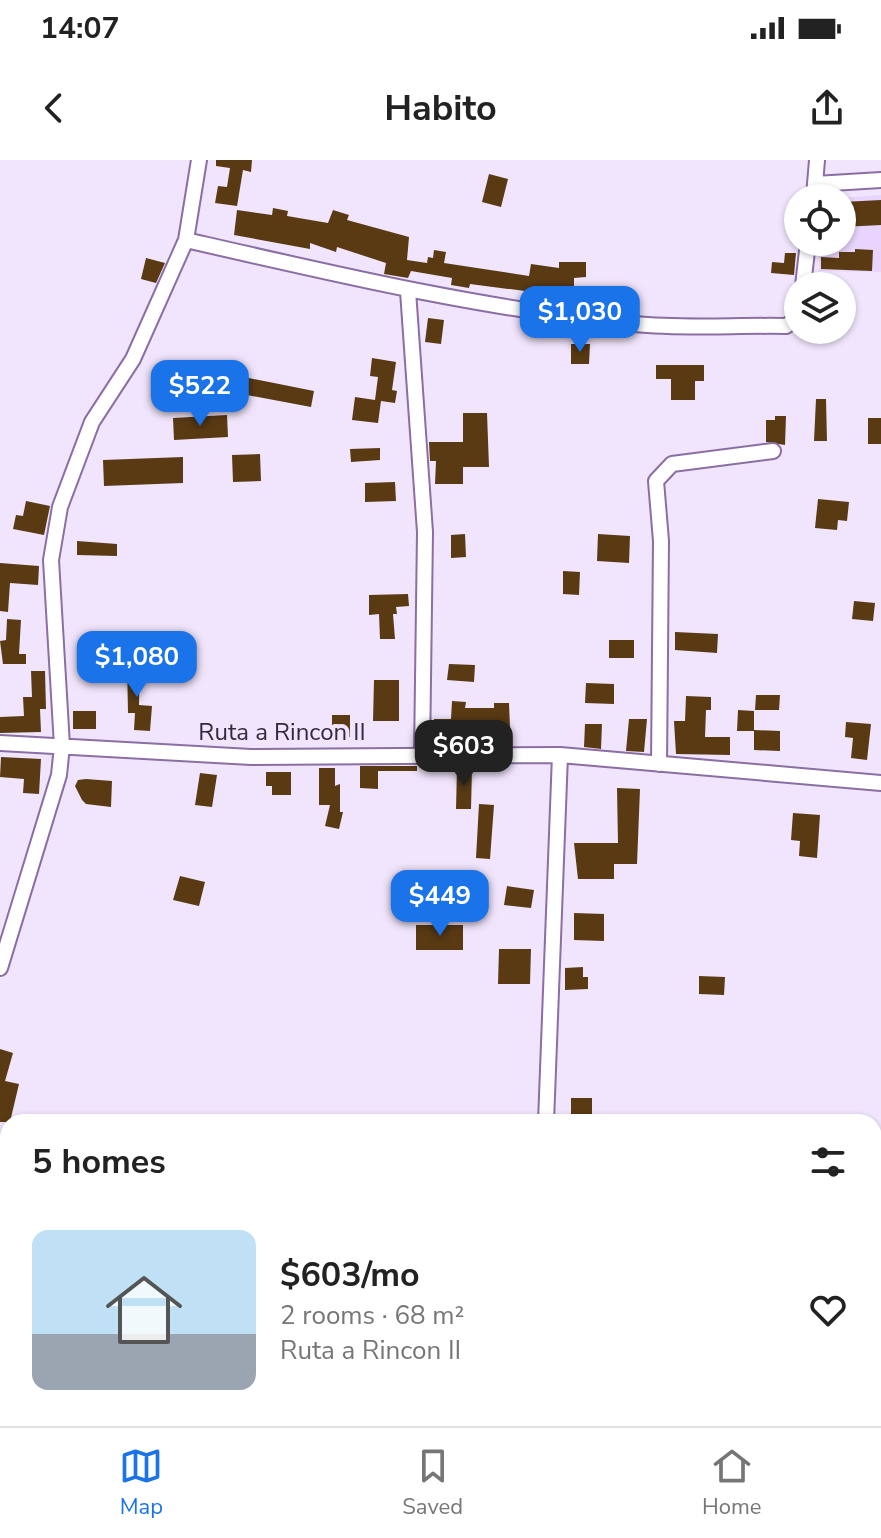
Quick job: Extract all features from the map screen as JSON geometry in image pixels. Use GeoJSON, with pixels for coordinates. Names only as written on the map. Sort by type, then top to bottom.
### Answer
{"type":"FeatureCollection","features":[{"type":"Feature","properties":{"kind":"street"},"geometry":{"type":"LineString","coordinates":[[0,968],[51,803],[62,746],[51,560],[60,507],[92,422],[133,359],[186,240],[199,160]]}},
{"type":"Feature","properties":{"kind":"street"},"geometry":{"type":"LineString","coordinates":[[815,184],[817,160]]}},
{"type":"Feature","properties":{"kind":"street"},"geometry":{"type":"LineString","coordinates":[[856,184],[881,180]]}},
{"type":"Feature","properties":{"kind":"street"},"geometry":{"type":"LineString","coordinates":[[186,240],[408,291],[637,324],[784,326]]}},
{"type":"Feature","properties":{"kind":"street"},"geometry":{"type":"LineString","coordinates":[[408,291],[425,532],[422,754]]}},
{"type":"Feature","properties":{"kind":"street"},"geometry":{"type":"LineString","coordinates":[[659,764],[661,541],[656,481],[672,464],[773,451]]}},
{"type":"Feature","properties":{"kind":"street","name":"Ruta a Rincon II"},"geometry":{"type":"LineString","coordinates":[[0,743],[251,757],[560,755],[881,783]]}},
{"type":"Feature","properties":{"kind":"street"},"geometry":{"type":"LineString","coordinates":[[546,1114],[560,755]]}},
{"type":"Feature","properties":{"kind":"shaded area"},"geometry":{"type":"Polygon","coordinates":[[[881,195],[881,272],[819,271],[820,256],[856,256],[856,197],[881,195]]]}},
{"type":"Feature","properties":{"kind":"building"},"geometry":{"type":"Polygon","coordinates":[[[216,160],[252,160],[251,172],[243,170],[237,206],[215,203],[218,186],[227,187],[230,168],[216,166],[216,160]]]}},
{"type":"Feature","properties":{"kind":"building"},"geometry":{"type":"Polygon","coordinates":[[[489,174],[508,179],[501,207],[482,202],[489,174]]]}},
{"type":"Feature","properties":{"kind":"building"},"geometry":{"type":"Polygon","coordinates":[[[881,200],[881,225],[856,226],[856,201],[881,200]]]}},
{"type":"Feature","properties":{"kind":"building"},"geometry":{"type":"Polygon","coordinates":[[[273,208],[288,211],[287,216],[328,223],[333,210],[349,215],[347,220],[409,237],[407,260],[427,263],[428,257],[433,258],[434,250],[446,252],[444,263],[529,276],[531,264],[559,268],[559,262],[586,262],[586,277],[574,278],[574,287],[549,287],[548,294],[470,284],[469,288],[451,285],[452,278],[411,271],[408,278],[384,274],[386,263],[337,247],[336,252],[310,243],[310,249],[234,235],[237,210],[272,215],[273,208]]]}},
{"type":"Feature","properties":{"kind":"building"},"geometry":{"type":"Polygon","coordinates":[[[856,249],[873,250],[872,271],[821,269],[821,257],[856,256],[856,249]]]}},
{"type":"Feature","properties":{"kind":"building"},"geometry":{"type":"Polygon","coordinates":[[[785,256],[796,256],[794,272],[771,273],[772,262],[784,263],[785,256]]]}},
{"type":"Feature","properties":{"kind":"building"},"geometry":{"type":"Polygon","coordinates":[[[146,258],[165,263],[156,283],[141,279],[146,258]]]}},
{"type":"Feature","properties":{"kind":"building"},"geometry":{"type":"Polygon","coordinates":[[[428,318],[444,320],[441,344],[425,342],[428,318]]]}},
{"type":"Feature","properties":{"kind":"building"},"geometry":{"type":"Polygon","coordinates":[[[571,344],[590,344],[589,364],[571,364],[571,344]]]}},
{"type":"Feature","properties":{"kind":"building"},"geometry":{"type":"Polygon","coordinates":[[[372,358],[396,362],[392,390],[397,391],[395,403],[381,401],[378,423],[352,420],[355,397],[375,400],[378,377],[370,376],[372,358]]]}},
{"type":"Feature","properties":{"kind":"building"},"geometry":{"type":"Polygon","coordinates":[[[656,365],[704,365],[704,381],[695,381],[695,400],[671,400],[671,379],[656,379],[656,365]]]}},
{"type":"Feature","properties":{"kind":"building"},"geometry":{"type":"Polygon","coordinates":[[[213,371],[314,391],[311,407],[210,388],[213,371]]]}},
{"type":"Feature","properties":{"kind":"building"},"geometry":{"type":"Polygon","coordinates":[[[816,399],[826,399],[827,441],[814,441],[816,399]]]}},
{"type":"Feature","properties":{"kind":"building"},"geometry":{"type":"Polygon","coordinates":[[[463,413],[487,413],[489,467],[463,467],[463,484],[435,484],[436,461],[430,461],[429,442],[463,442],[463,413]]]}},
{"type":"Feature","properties":{"kind":"building"},"geometry":{"type":"Polygon","coordinates":[[[227,415],[228,437],[174,440],[173,418],[227,415]]]}},
{"type":"Feature","properties":{"kind":"building"},"geometry":{"type":"Polygon","coordinates":[[[775,416],[786,416],[785,445],[766,442],[766,420],[775,420],[775,416]]]}},
{"type":"Feature","properties":{"kind":"building"},"geometry":{"type":"Polygon","coordinates":[[[868,418],[881,418],[881,444],[868,444],[868,418]]]}},
{"type":"Feature","properties":{"kind":"building"},"geometry":{"type":"Polygon","coordinates":[[[380,448],[380,460],[351,462],[350,449],[380,448]]]}},
{"type":"Feature","properties":{"kind":"building"},"geometry":{"type":"Polygon","coordinates":[[[260,454],[261,481],[233,482],[232,455],[260,454]]]}},
{"type":"Feature","properties":{"kind":"building"},"geometry":{"type":"Polygon","coordinates":[[[183,457],[183,483],[104,486],[103,460],[183,457]]]}},
{"type":"Feature","properties":{"kind":"building"},"geometry":{"type":"Polygon","coordinates":[[[395,482],[396,501],[365,502],[365,483],[395,482]]]}},
{"type":"Feature","properties":{"kind":"building"},"geometry":{"type":"Polygon","coordinates":[[[818,499],[849,502],[847,521],[838,520],[837,530],[815,528],[818,499]]]}},
{"type":"Feature","properties":{"kind":"building"},"geometry":{"type":"Polygon","coordinates":[[[26,501],[50,506],[44,535],[13,529],[16,515],[23,516],[26,501]]]}},
{"type":"Feature","properties":{"kind":"building"},"geometry":{"type":"Polygon","coordinates":[[[465,534],[466,557],[451,558],[451,535],[465,534]]]}},
{"type":"Feature","properties":{"kind":"building"},"geometry":{"type":"Polygon","coordinates":[[[598,534],[630,536],[629,563],[597,561],[598,534]]]}},
{"type":"Feature","properties":{"kind":"building"},"geometry":{"type":"Polygon","coordinates":[[[77,541],[117,544],[117,556],[77,555],[77,541]]]}},
{"type":"Feature","properties":{"kind":"building"},"geometry":{"type":"Polygon","coordinates":[[[0,563],[39,566],[38,585],[10,583],[8,612],[0,611],[0,563]]]}},
{"type":"Feature","properties":{"kind":"building"},"geometry":{"type":"Polygon","coordinates":[[[563,571],[580,572],[579,595],[563,594],[563,571]]]}},
{"type":"Feature","properties":{"kind":"building"},"geometry":{"type":"Polygon","coordinates":[[[408,594],[409,606],[396,607],[397,614],[393,614],[395,639],[380,639],[379,614],[369,615],[369,595],[408,594]]]}},
{"type":"Feature","properties":{"kind":"building"},"geometry":{"type":"Polygon","coordinates":[[[854,601],[875,603],[873,621],[852,619],[854,601]]]}},
{"type":"Feature","properties":{"kind":"building"},"geometry":{"type":"Polygon","coordinates":[[[7,619],[21,620],[19,654],[26,654],[26,664],[3,664],[0,641],[6,640],[7,619]]]}},
{"type":"Feature","properties":{"kind":"building"},"geometry":{"type":"Polygon","coordinates":[[[675,632],[718,634],[717,653],[675,650],[675,632]]]}},
{"type":"Feature","properties":{"kind":"building"},"geometry":{"type":"Polygon","coordinates":[[[609,640],[634,640],[634,658],[609,658],[609,640]]]}},
{"type":"Feature","properties":{"kind":"building"},"geometry":{"type":"Polygon","coordinates":[[[127,661],[140,661],[139,705],[152,706],[150,731],[134,730],[135,713],[128,713],[127,661]]]}},
{"type":"Feature","properties":{"kind":"building"},"geometry":{"type":"Polygon","coordinates":[[[449,664],[475,665],[474,682],[447,680],[449,664]]]}},
{"type":"Feature","properties":{"kind":"building"},"geometry":{"type":"Polygon","coordinates":[[[31,671],[45,671],[46,709],[40,709],[41,732],[0,733],[0,717],[24,716],[23,697],[32,697],[31,671]]]}},
{"type":"Feature","properties":{"kind":"building"},"geometry":{"type":"Polygon","coordinates":[[[374,680],[399,680],[399,721],[373,721],[374,680]]]}},
{"type":"Feature","properties":{"kind":"building"},"geometry":{"type":"Polygon","coordinates":[[[586,683],[614,684],[614,704],[585,703],[586,683]]]}},
{"type":"Feature","properties":{"kind":"building"},"geometry":{"type":"Polygon","coordinates":[[[756,695],[780,695],[779,710],[755,710],[756,695]]]}},
{"type":"Feature","properties":{"kind":"building"},"geometry":{"type":"Polygon","coordinates":[[[686,696],[711,697],[711,710],[706,710],[705,737],[730,737],[730,755],[676,754],[674,721],[685,721],[686,696]]]}},
{"type":"Feature","properties":{"kind":"building"},"geometry":{"type":"Polygon","coordinates":[[[452,701],[466,702],[465,708],[494,708],[494,703],[509,703],[510,728],[491,729],[491,734],[475,735],[474,740],[434,741],[434,719],[451,719],[452,701]]]}},
{"type":"Feature","properties":{"kind":"building"},"geometry":{"type":"Polygon","coordinates":[[[738,710],[754,711],[754,731],[737,731],[738,710]]]}},
{"type":"Feature","properties":{"kind":"building"},"geometry":{"type":"Polygon","coordinates":[[[73,711],[96,711],[96,729],[73,729],[73,711]]]}},
{"type":"Feature","properties":{"kind":"building"},"geometry":{"type":"Polygon","coordinates":[[[332,715],[350,715],[350,737],[332,737],[332,715]]]}},
{"type":"Feature","properties":{"kind":"building"},"geometry":{"type":"Polygon","coordinates":[[[629,719],[647,719],[644,752],[626,751],[629,719]]]}},
{"type":"Feature","properties":{"kind":"building"},"geometry":{"type":"Polygon","coordinates":[[[846,722],[871,724],[867,760],[851,758],[853,738],[845,737],[846,722]]]}},
{"type":"Feature","properties":{"kind":"building"},"geometry":{"type":"Polygon","coordinates":[[[585,724],[602,724],[601,749],[584,747],[585,724]]]}},
{"type":"Feature","properties":{"kind":"building"},"geometry":{"type":"Polygon","coordinates":[[[754,730],[780,731],[780,751],[754,750],[754,730]]]}},
{"type":"Feature","properties":{"kind":"building"},"geometry":{"type":"Polygon","coordinates":[[[1,757],[41,759],[39,794],[23,793],[24,779],[0,777],[1,757]]]}},
{"type":"Feature","properties":{"kind":"building"},"geometry":{"type":"Polygon","coordinates":[[[360,766],[417,766],[417,771],[378,771],[378,789],[360,788],[360,766]]]}},
{"type":"Feature","properties":{"kind":"building"},"geometry":{"type":"Polygon","coordinates":[[[457,767],[472,768],[471,809],[456,809],[457,767]]]}},
{"type":"Feature","properties":{"kind":"building"},"geometry":{"type":"Polygon","coordinates":[[[319,768],[335,768],[335,786],[340,784],[340,812],[343,812],[339,829],[325,826],[330,805],[319,805],[319,768]]]}},
{"type":"Feature","properties":{"kind":"building"},"geometry":{"type":"Polygon","coordinates":[[[266,772],[291,772],[291,795],[272,795],[272,786],[266,786],[266,772]]]}},
{"type":"Feature","properties":{"kind":"building"},"geometry":{"type":"Polygon","coordinates":[[[200,773],[217,775],[212,807],[195,805],[200,773]]]}},
{"type":"Feature","properties":{"kind":"building"},"geometry":{"type":"Polygon","coordinates":[[[78,780],[112,781],[111,807],[86,804],[82,800],[75,786],[78,780]]]}},
{"type":"Feature","properties":{"kind":"building"},"geometry":{"type":"Polygon","coordinates":[[[617,788],[640,789],[637,864],[614,864],[614,879],[578,879],[574,843],[618,843],[617,788]]]}},
{"type":"Feature","properties":{"kind":"building"},"geometry":{"type":"Polygon","coordinates":[[[479,804],[494,805],[490,859],[476,858],[479,804]]]}},
{"type":"Feature","properties":{"kind":"building"},"geometry":{"type":"Polygon","coordinates":[[[793,813],[820,815],[817,858],[799,856],[800,841],[791,840],[793,813]]]}},
{"type":"Feature","properties":{"kind":"building"},"geometry":{"type":"Polygon","coordinates":[[[180,876],[205,882],[199,906],[173,900],[180,876]]]}},
{"type":"Feature","properties":{"kind":"building"},"geometry":{"type":"Polygon","coordinates":[[[507,886],[534,890],[531,908],[504,905],[507,886]]]}},
{"type":"Feature","properties":{"kind":"building"},"geometry":{"type":"Polygon","coordinates":[[[574,913],[604,914],[604,941],[574,940],[574,913]]]}},
{"type":"Feature","properties":{"kind":"building"},"geometry":{"type":"Polygon","coordinates":[[[416,925],[463,925],[463,950],[416,950],[416,925]]]}},
{"type":"Feature","properties":{"kind":"building"},"geometry":{"type":"Polygon","coordinates":[[[499,949],[531,949],[530,984],[498,984],[499,949]]]}},
{"type":"Feature","properties":{"kind":"building"},"geometry":{"type":"Polygon","coordinates":[[[583,967],[583,977],[588,977],[588,989],[565,990],[565,968],[583,967]]]}},
{"type":"Feature","properties":{"kind":"building"},"geometry":{"type":"Polygon","coordinates":[[[699,976],[725,977],[724,995],[699,994],[699,976]]]}},
{"type":"Feature","properties":{"kind":"building"},"geometry":{"type":"Polygon","coordinates":[[[0,1049],[13,1053],[5,1081],[19,1084],[12,1114],[0,1114],[0,1049]]]}},
{"type":"Feature","properties":{"kind":"building"},"geometry":{"type":"Polygon","coordinates":[[[571,1098],[592,1098],[592,1114],[571,1114],[571,1098]]]}}]}
